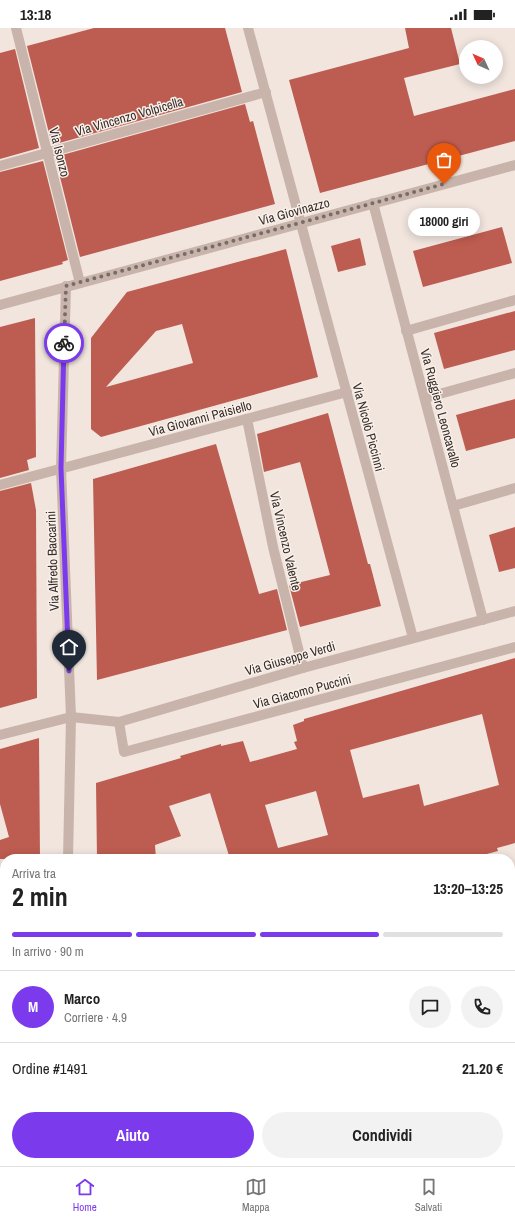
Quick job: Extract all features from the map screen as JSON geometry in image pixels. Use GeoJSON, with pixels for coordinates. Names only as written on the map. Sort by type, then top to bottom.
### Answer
{"type":"FeatureCollection","features":[{"type":"Feature","properties":{"kind":"street","name":"Via Isonzo"},"geometry":{"type":"LineString","coordinates":[[16,28],[80,282]]}},
{"type":"Feature","properties":{"kind":"street","name":"Via Nicolò Piccinni"},"geometry":{"type":"LineString","coordinates":[[248,28],[413,638]]}},
{"type":"Feature","properties":{"kind":"street","name":"Via Vincenzo Volpicella"},"geometry":{"type":"LineString","coordinates":[[0,166],[266,92]]}},
{"type":"Feature","properties":{"kind":"street","name":"Via Giovinazzo"},"geometry":{"type":"LineString","coordinates":[[0,305],[80,282],[515,166]]}},
{"type":"Feature","properties":{"kind":"street","name":"Via Ruggiero Leoncavallo"},"geometry":{"type":"LineString","coordinates":[[373,203],[483,620]]}},
{"type":"Feature","properties":{"kind":"street","name":"Via Alfredo Baccarini"},"geometry":{"type":"LineString","coordinates":[[66,286],[61,468],[71,717],[68,854]]}},
{"type":"Feature","properties":{"kind":"street"},"geometry":{"type":"LineString","coordinates":[[406,331],[515,300]]}},
{"type":"Feature","properties":{"kind":"street"},"geometry":{"type":"LineString","coordinates":[[425,398],[515,373]]}},
{"type":"Feature","properties":{"kind":"street","name":"Via Giovanni Paisiello"},"geometry":{"type":"LineString","coordinates":[[0,485],[347,392]]}},
{"type":"Feature","properties":{"kind":"street","name":"Via Vincenzo Valente"},"geometry":{"type":"LineString","coordinates":[[247,419],[273,547],[303,668]]}},
{"type":"Feature","properties":{"kind":"street"},"geometry":{"type":"LineString","coordinates":[[453,506],[515,488]]}},
{"type":"Feature","properties":{"kind":"street","name":"Via Giuseppe Verdi"},"geometry":{"type":"LineString","coordinates":[[0,734],[71,717],[119,722],[303,668],[515,611]]}},
{"type":"Feature","properties":{"kind":"street","name":"Via Giacomo Puccini"},"geometry":{"type":"LineString","coordinates":[[119,722],[124,752],[515,647]]}},
{"type":"Feature","properties":{"kind":"building"},"geometry":{"type":"Polygon","coordinates":[[[94,28],[225,28],[242,92],[52,145],[27,46],[94,28]]]}},
{"type":"Feature","properties":{"kind":"building"},"geometry":{"type":"Polygon","coordinates":[[[405,28],[451,28],[459,60],[459,64],[404,78],[414,116],[515,89],[515,141],[320,193],[289,80],[409,48],[405,28]]]}},
{"type":"Feature","properties":{"kind":"building"},"geometry":{"type":"Polygon","coordinates":[[[15,49],[39,148],[0,159],[0,53],[15,49]]]}},
{"type":"Feature","properties":{"kind":"building"},"geometry":{"type":"Polygon","coordinates":[[[245,104],[250,122],[253,121],[275,204],[80,257],[55,157],[245,104]]]}},
{"type":"Feature","properties":{"kind":"building"},"geometry":{"type":"Polygon","coordinates":[[[43,161],[68,260],[62,262],[63,264],[0,281],[0,172],[43,161]]]}},
{"type":"Feature","properties":{"kind":"building"},"geometry":{"type":"Polygon","coordinates":[[[502,227],[512,263],[423,287],[413,251],[502,227]]]}},
{"type":"Feature","properties":{"kind":"building"},"geometry":{"type":"Polygon","coordinates":[[[360,238],[366,265],[338,272],[331,246],[360,238]]]}},
{"type":"Feature","properties":{"kind":"building"},"geometry":{"type":"Polygon","coordinates":[[[286,249],[318,377],[101,437],[91,429],[91,338],[127,292],[286,249]],[[182,324],[156,331],[106,387],[193,363],[182,324]]]}},
{"type":"Feature","properties":{"kind":"building"},"geometry":{"type":"Polygon","coordinates":[[[515,311],[515,350],[444,369],[434,333],[515,311]]]}},
{"type":"Feature","properties":{"kind":"building"},"geometry":{"type":"Polygon","coordinates":[[[35,318],[36,457],[27,460],[29,470],[0,478],[0,327],[35,318]]]}},
{"type":"Feature","properties":{"kind":"building"},"geometry":{"type":"Polygon","coordinates":[[[515,399],[515,438],[466,451],[456,415],[515,399]]]}},
{"type":"Feature","properties":{"kind":"building"},"geometry":{"type":"Polygon","coordinates":[[[328,413],[368,564],[370,564],[381,606],[300,627],[289,585],[330,575],[300,462],[264,472],[257,434],[328,413]]]}},
{"type":"Feature","properties":{"kind":"building"},"geometry":{"type":"Polygon","coordinates":[[[216,444],[259,594],[277,589],[287,630],[97,680],[93,479],[216,444]]]}},
{"type":"Feature","properties":{"kind":"building"},"geometry":{"type":"Polygon","coordinates":[[[31,483],[36,510],[37,698],[0,708],[0,491],[31,483]]]}},
{"type":"Feature","properties":{"kind":"building"},"geometry":{"type":"Polygon","coordinates":[[[515,527],[515,568],[499,572],[489,535],[515,527]]]}},
{"type":"Feature","properties":{"kind":"building"},"geometry":{"type":"Polygon","coordinates":[[[515,658],[515,843],[497,848],[498,851],[487,854],[228,854],[210,793],[169,806],[181,836],[155,845],[156,854],[97,854],[96,783],[181,758],[180,756],[221,744],[221,746],[243,741],[250,762],[297,749],[294,742],[297,741],[293,725],[304,721],[304,719],[515,658]],[[482,714],[350,750],[363,798],[419,784],[424,806],[499,785],[482,714]],[[316,791],[265,805],[278,848],[328,835],[316,791]]]}},
{"type":"Feature","properties":{"kind":"building"},"geometry":{"type":"Polygon","coordinates":[[[39,738],[40,854],[0,854],[0,840],[9,837],[0,804],[0,749],[39,738]]]}},
{"type":"Feature","properties":{"kind":"way so far"},"geometry":{"type":"LineString","coordinates":[[64,343],[66,286],[444,184]]}},
{"type":"Feature","properties":{"kind":"place","name":"18000 giri"},"geometry":{"type":"Point","coordinates":[444,184]}},
{"type":"Feature","properties":{"kind":"route"},"geometry":{"type":"LineString","coordinates":[[64,343],[61,468],[69,671]]}}]}
